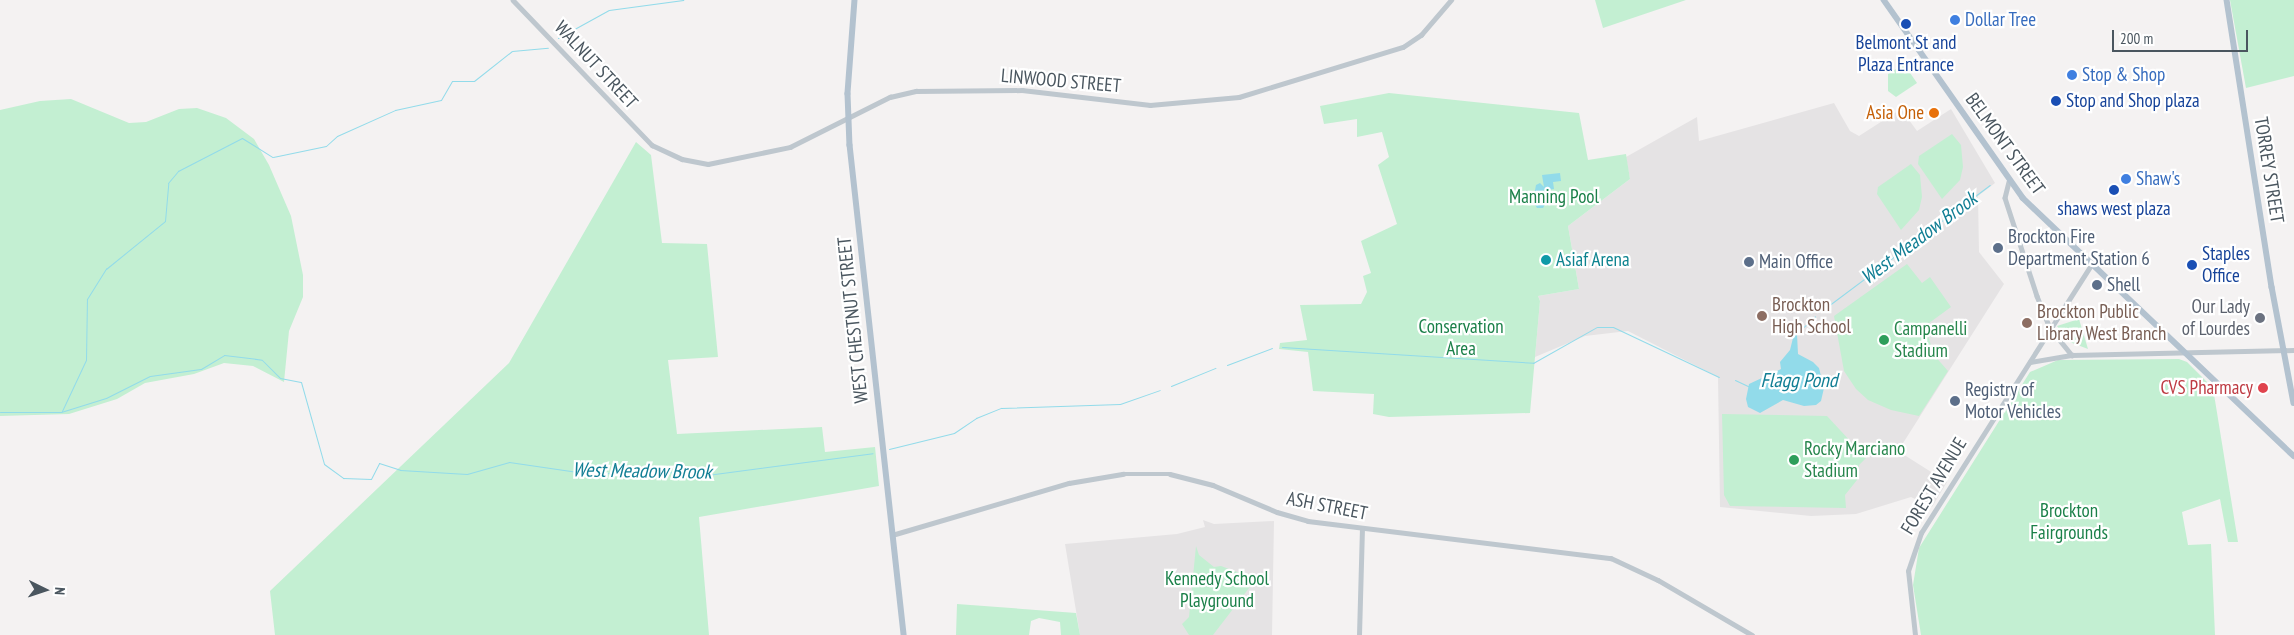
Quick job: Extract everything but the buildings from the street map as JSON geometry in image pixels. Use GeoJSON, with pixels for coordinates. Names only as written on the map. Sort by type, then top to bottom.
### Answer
{"type":"FeatureCollection","features":[{"type":"Feature","properties":{"kind":"main road","name":"WEST CHESTNUT STREET"},"geometry":{"type":"LineString","coordinates":[[855,0],[849,120],[891,535],[904,635]]}},
{"type":"Feature","properties":{"kind":"main road","name":"BELMONT STREET"},"geometry":{"type":"LineString","coordinates":[[1884,0],[2009,182],[2092,264],[2294,456]]}},
{"type":"Feature","properties":{"kind":"main road","name":"TORREY STREET"},"geometry":{"type":"LineString","coordinates":[[2227,0],[2294,403]]}},
{"type":"Feature","properties":{"kind":"street","name":"WALNUT STREET"},"geometry":{"type":"LineString","coordinates":[[513,0],[657,149]]}},
{"type":"Feature","properties":{"kind":"street","name":"LINWOOD STREET"},"geometry":{"type":"LineString","coordinates":[[657,149],[695,163],[729,162],[790,147],[849,120],[894,96],[916,91],[1022,90],[1157,105],[1239,97],[1407,45],[1424,31],[1451,0]]}},
{"type":"Feature","properties":{"kind":"street"},"geometry":{"type":"LineString","coordinates":[[2009,182],[2005,198],[2050,328],[2072,355]]}},
{"type":"Feature","properties":{"kind":"street","name":"FOREST AVENUE"},"geometry":{"type":"LineString","coordinates":[[1915,635],[1907,584],[1911,557],[1936,507],[2092,264]]}},
{"type":"Feature","properties":{"kind":"street"},"geometry":{"type":"LineString","coordinates":[[2030,362],[2072,355],[2294,350]]}},
{"type":"Feature","properties":{"kind":"street","name":"ASH STREET"},"geometry":{"type":"LineString","coordinates":[[891,535],[1059,485],[1140,473],[1188,478],[1233,492],[1287,516],[1362,528],[1611,558],[1658,580],[1752,635]]}},
{"type":"Feature","properties":{"kind":"street"},"geometry":{"type":"LineString","coordinates":[[1359,635],[1362,528]]}},
{"type":"Feature","properties":{"kind":"shaded area","name":"Brockton High School"},"geometry":{"type":"Polygon","coordinates":[[[1834,103],[1850,131],[1859,136],[1901,109],[1917,131],[1951,109],[1995,183],[1978,196],[1979,252],[2004,284],[1898,451],[1947,482],[1932,507],[1911,497],[1856,514],[1811,516],[1720,507],[1718,377],[1628,331],[1585,336],[1535,357],[1540,301],[1538,296],[1579,289],[1568,226],[1630,179],[1626,157],[1697,117],[1699,141],[1834,103]]]}},
{"type":"Feature","properties":{"kind":"shaded area"},"geometry":{"type":"Polygon","coordinates":[[[1203,520],[1214,524],[1274,521],[1272,635],[1080,635],[1065,544],[1177,534],[1205,527],[1203,520]]]}},
{"type":"Feature","properties":{"kind":"green space"},"geometry":{"type":"Polygon","coordinates":[[[1595,0],[1686,0],[1603,28],[1595,0]]]}},
{"type":"Feature","properties":{"kind":"green space"},"geometry":{"type":"Polygon","coordinates":[[[2230,0],[2294,0],[2294,76],[2246,88],[2230,0]]]}},
{"type":"Feature","properties":{"kind":"green space"},"geometry":{"type":"Polygon","coordinates":[[[1904,64],[1917,83],[1896,97],[1888,91],[1888,74],[1904,64]]]}},
{"type":"Feature","properties":{"kind":"green space"},"geometry":{"type":"Polygon","coordinates":[[[1389,93],[1579,113],[1588,160],[1626,154],[1630,179],[1568,226],[1579,289],[1538,296],[1540,301],[1530,413],[1389,417],[1373,414],[1374,394],[1313,391],[1308,352],[1279,349],[1280,343],[1307,340],[1300,305],[1361,304],[1367,292],[1363,276],[1371,273],[1361,241],[1397,224],[1378,165],[1389,157],[1382,132],[1357,137],[1357,119],[1324,124],[1320,106],[1389,93]]]}},
{"type":"Feature","properties":{"kind":"green space"},"geometry":{"type":"Polygon","coordinates":[[[71,99],[129,123],[146,122],[179,109],[197,108],[226,118],[254,139],[269,165],[291,216],[303,275],[303,297],[289,331],[284,382],[253,366],[224,363],[194,374],[145,383],[117,399],[69,414],[0,416],[0,110],[40,101],[71,99]]]}},
{"type":"Feature","properties":{"kind":"green space"},"geometry":{"type":"Polygon","coordinates":[[[1952,134],[1961,145],[1963,167],[1960,180],[1942,199],[1918,164],[1919,156],[1952,134]]]}},
{"type":"Feature","properties":{"kind":"green space"},"geometry":{"type":"Polygon","coordinates":[[[636,142],[651,155],[662,243],[707,244],[718,357],[668,360],[677,434],[822,427],[825,452],[875,447],[879,486],[699,517],[709,635],[275,635],[270,591],[509,363],[636,142]]]}},
{"type":"Feature","properties":{"kind":"green space"},"geometry":{"type":"Polygon","coordinates":[[[1911,164],[1920,175],[1922,197],[1919,210],[1901,230],[1877,194],[1878,187],[1911,164]]]}},
{"type":"Feature","properties":{"kind":"green space","name":"Campanelli Stadium"},"geometry":{"type":"Polygon","coordinates":[[[1907,264],[1922,283],[1930,277],[1951,307],[1925,326],[1934,355],[1948,371],[1919,416],[1891,410],[1868,400],[1856,389],[1844,371],[1834,316],[1907,264]]]}},
{"type":"Feature","properties":{"kind":"green space"},"geometry":{"type":"Polygon","coordinates":[[[2079,319],[2088,349],[2067,341],[2057,326],[2079,319]]]}},
{"type":"Feature","properties":{"kind":"green space","name":"Brockton Fairgrounds"},"geometry":{"type":"Polygon","coordinates":[[[2179,359],[2187,362],[2213,388],[2238,542],[2228,542],[2220,499],[2182,512],[2188,545],[2211,544],[2215,635],[1921,635],[1913,585],[1919,548],[2030,372],[2058,360],[2179,359]]]}},
{"type":"Feature","properties":{"kind":"green space","name":"Rocky Marciano Stadium"},"geometry":{"type":"Polygon","coordinates":[[[1722,414],[1827,416],[1866,458],[1859,465],[1857,480],[1845,495],[1846,508],[1730,506],[1724,495],[1722,414]]]}},
{"type":"Feature","properties":{"kind":"green space","name":"Kennedy School Playground"},"geometry":{"type":"Polygon","coordinates":[[[1196,546],[1199,555],[1214,567],[1221,566],[1256,579],[1213,635],[1189,635],[1182,624],[1189,617],[1196,546]]]}},
{"type":"Feature","properties":{"kind":"green space"},"geometry":{"type":"Polygon","coordinates":[[[957,604],[1076,613],[1080,635],[1061,635],[1060,622],[1039,618],[1031,621],[1029,635],[956,635],[957,604]]]}},
{"type":"Feature","properties":{"kind":"water"},"geometry":{"type":"Polygon","coordinates":[[[1560,173],[1561,181],[1553,182],[1554,189],[1540,191],[1544,192],[1546,203],[1543,208],[1537,208],[1533,201],[1536,185],[1540,183],[1544,187],[1542,175],[1560,173]]]}},
{"type":"Feature","properties":{"kind":"water","name":"Flagg Pond"},"geometry":{"type":"Polygon","coordinates":[[[1794,334],[1797,334],[1798,354],[1813,362],[1819,368],[1824,388],[1821,401],[1816,405],[1804,406],[1783,400],[1760,413],[1748,407],[1746,399],[1749,384],[1781,369],[1780,362],[1790,350],[1794,334]]]}},
{"type":"Feature","properties":{"kind":"waterway"},"geometry":{"type":"LineString","coordinates":[[558,38],[609,10],[683,0]]}},
{"type":"Feature","properties":{"kind":"waterway"},"geometry":{"type":"LineString","coordinates":[[62,411],[86,360],[87,299],[106,269],[165,221],[168,183],[178,171],[242,138],[273,157],[326,146],[337,136],[395,110],[441,100],[452,81],[474,81],[512,51],[548,48]]}},
{"type":"Feature","properties":{"kind":"waterway","name":"West Meadow Brook"},"geometry":{"type":"LineString","coordinates":[[1824,309],[1990,185]]}},
{"type":"Feature","properties":{"kind":"waterway","name":"West Meadow Brook"},"geometry":{"type":"LineString","coordinates":[[1796,334],[1815,316]]}},
{"type":"Feature","properties":{"kind":"waterway","name":"West Meadow Brook"},"geometry":{"type":"LineString","coordinates":[[1282,347],[1533,363],[1597,327],[1613,327],[1719,377]]}},
{"type":"Feature","properties":{"kind":"waterway","name":"West Meadow Brook"},"geometry":{"type":"LineString","coordinates":[[1227,365],[1272,348]]}},
{"type":"Feature","properties":{"kind":"waterway","name":"West Meadow Brook"},"geometry":{"type":"LineString","coordinates":[[0,412],[61,412],[106,398],[150,376],[201,369],[224,355],[262,360],[280,378],[301,382],[324,464],[343,478],[371,479],[379,463],[400,470],[467,474],[509,462],[591,474],[654,471],[707,475],[873,453]]}},
{"type":"Feature","properties":{"kind":"waterway","name":"West Meadow Brook"},"geometry":{"type":"LineString","coordinates":[[1171,386],[1215,368]]}},
{"type":"Feature","properties":{"kind":"waterway","name":"West Meadow Brook"},"geometry":{"type":"LineString","coordinates":[[1735,380],[1750,387]]}},
{"type":"Feature","properties":{"kind":"waterway","name":"West Meadow Brook"},"geometry":{"type":"LineString","coordinates":[[889,449],[954,433],[976,418],[1001,408],[1120,404],[1160,390]]}},
{"type":"Feature","properties":{"kind":"place","name":"Dollar Tree"},"geometry":{"type":"Point","coordinates":[1955,20]}},
{"type":"Feature","properties":{"kind":"place","name":"Belmont St and Plaza Entrance"},"geometry":{"type":"Point","coordinates":[1906,24]}},
{"type":"Feature","properties":{"kind":"place","name":"Stop & Shop"},"geometry":{"type":"Point","coordinates":[2072,75]}},
{"type":"Feature","properties":{"kind":"place","name":"Stop and Shop plaza"},"geometry":{"type":"Point","coordinates":[2056,101]}},
{"type":"Feature","properties":{"kind":"place","name":"Asia One"},"geometry":{"type":"Point","coordinates":[1934,113]}},
{"type":"Feature","properties":{"kind":"place","name":"Shaw's"},"geometry":{"type":"Point","coordinates":[2126,179]}},
{"type":"Feature","properties":{"kind":"place","name":"shaws west plaza"},"geometry":{"type":"Point","coordinates":[2114,190]}},
{"type":"Feature","properties":{"kind":"place","name":"Brockton Fire Department Station 6"},"geometry":{"type":"Point","coordinates":[1998,248]}},
{"type":"Feature","properties":{"kind":"place","name":"Asiaf Arena"},"geometry":{"type":"Point","coordinates":[1546,260]}},
{"type":"Feature","properties":{"kind":"place","name":"Main Office"},"geometry":{"type":"Point","coordinates":[1749,262]}},
{"type":"Feature","properties":{"kind":"place","name":"Staples Office"},"geometry":{"type":"Point","coordinates":[2192,265]}},
{"type":"Feature","properties":{"kind":"place","name":"Shell"},"geometry":{"type":"Point","coordinates":[2097,285]}},
{"type":"Feature","properties":{"kind":"place","name":"Brockton High School"},"geometry":{"type":"Point","coordinates":[1762,316]}},
{"type":"Feature","properties":{"kind":"place","name":"Our Lady of Lourdes"},"geometry":{"type":"Point","coordinates":[2260,318]}},
{"type":"Feature","properties":{"kind":"place","name":"Brockton Public Library West Branch"},"geometry":{"type":"Point","coordinates":[2027,323]}},
{"type":"Feature","properties":{"kind":"place","name":"Campanelli Stadium"},"geometry":{"type":"Point","coordinates":[1884,340]}},
{"type":"Feature","properties":{"kind":"place","name":"CVS Pharmacy"},"geometry":{"type":"Point","coordinates":[2263,388]}},
{"type":"Feature","properties":{"kind":"place","name":"Registry of Motor Vehicles"},"geometry":{"type":"Point","coordinates":[1955,401]}},
{"type":"Feature","properties":{"kind":"place","name":"Rocky Marciano Stadium"},"geometry":{"type":"Point","coordinates":[1794,460]}},
{"type":"Feature","properties":{"kind":"park label","name":"Manning Pool"},"geometry":{"type":"Point","coordinates":[1554,197]}},
{"type":"Feature","properties":{"kind":"park label","name":"Conservation Area"},"geometry":{"type":"Point","coordinates":[1461,338]}}]}
